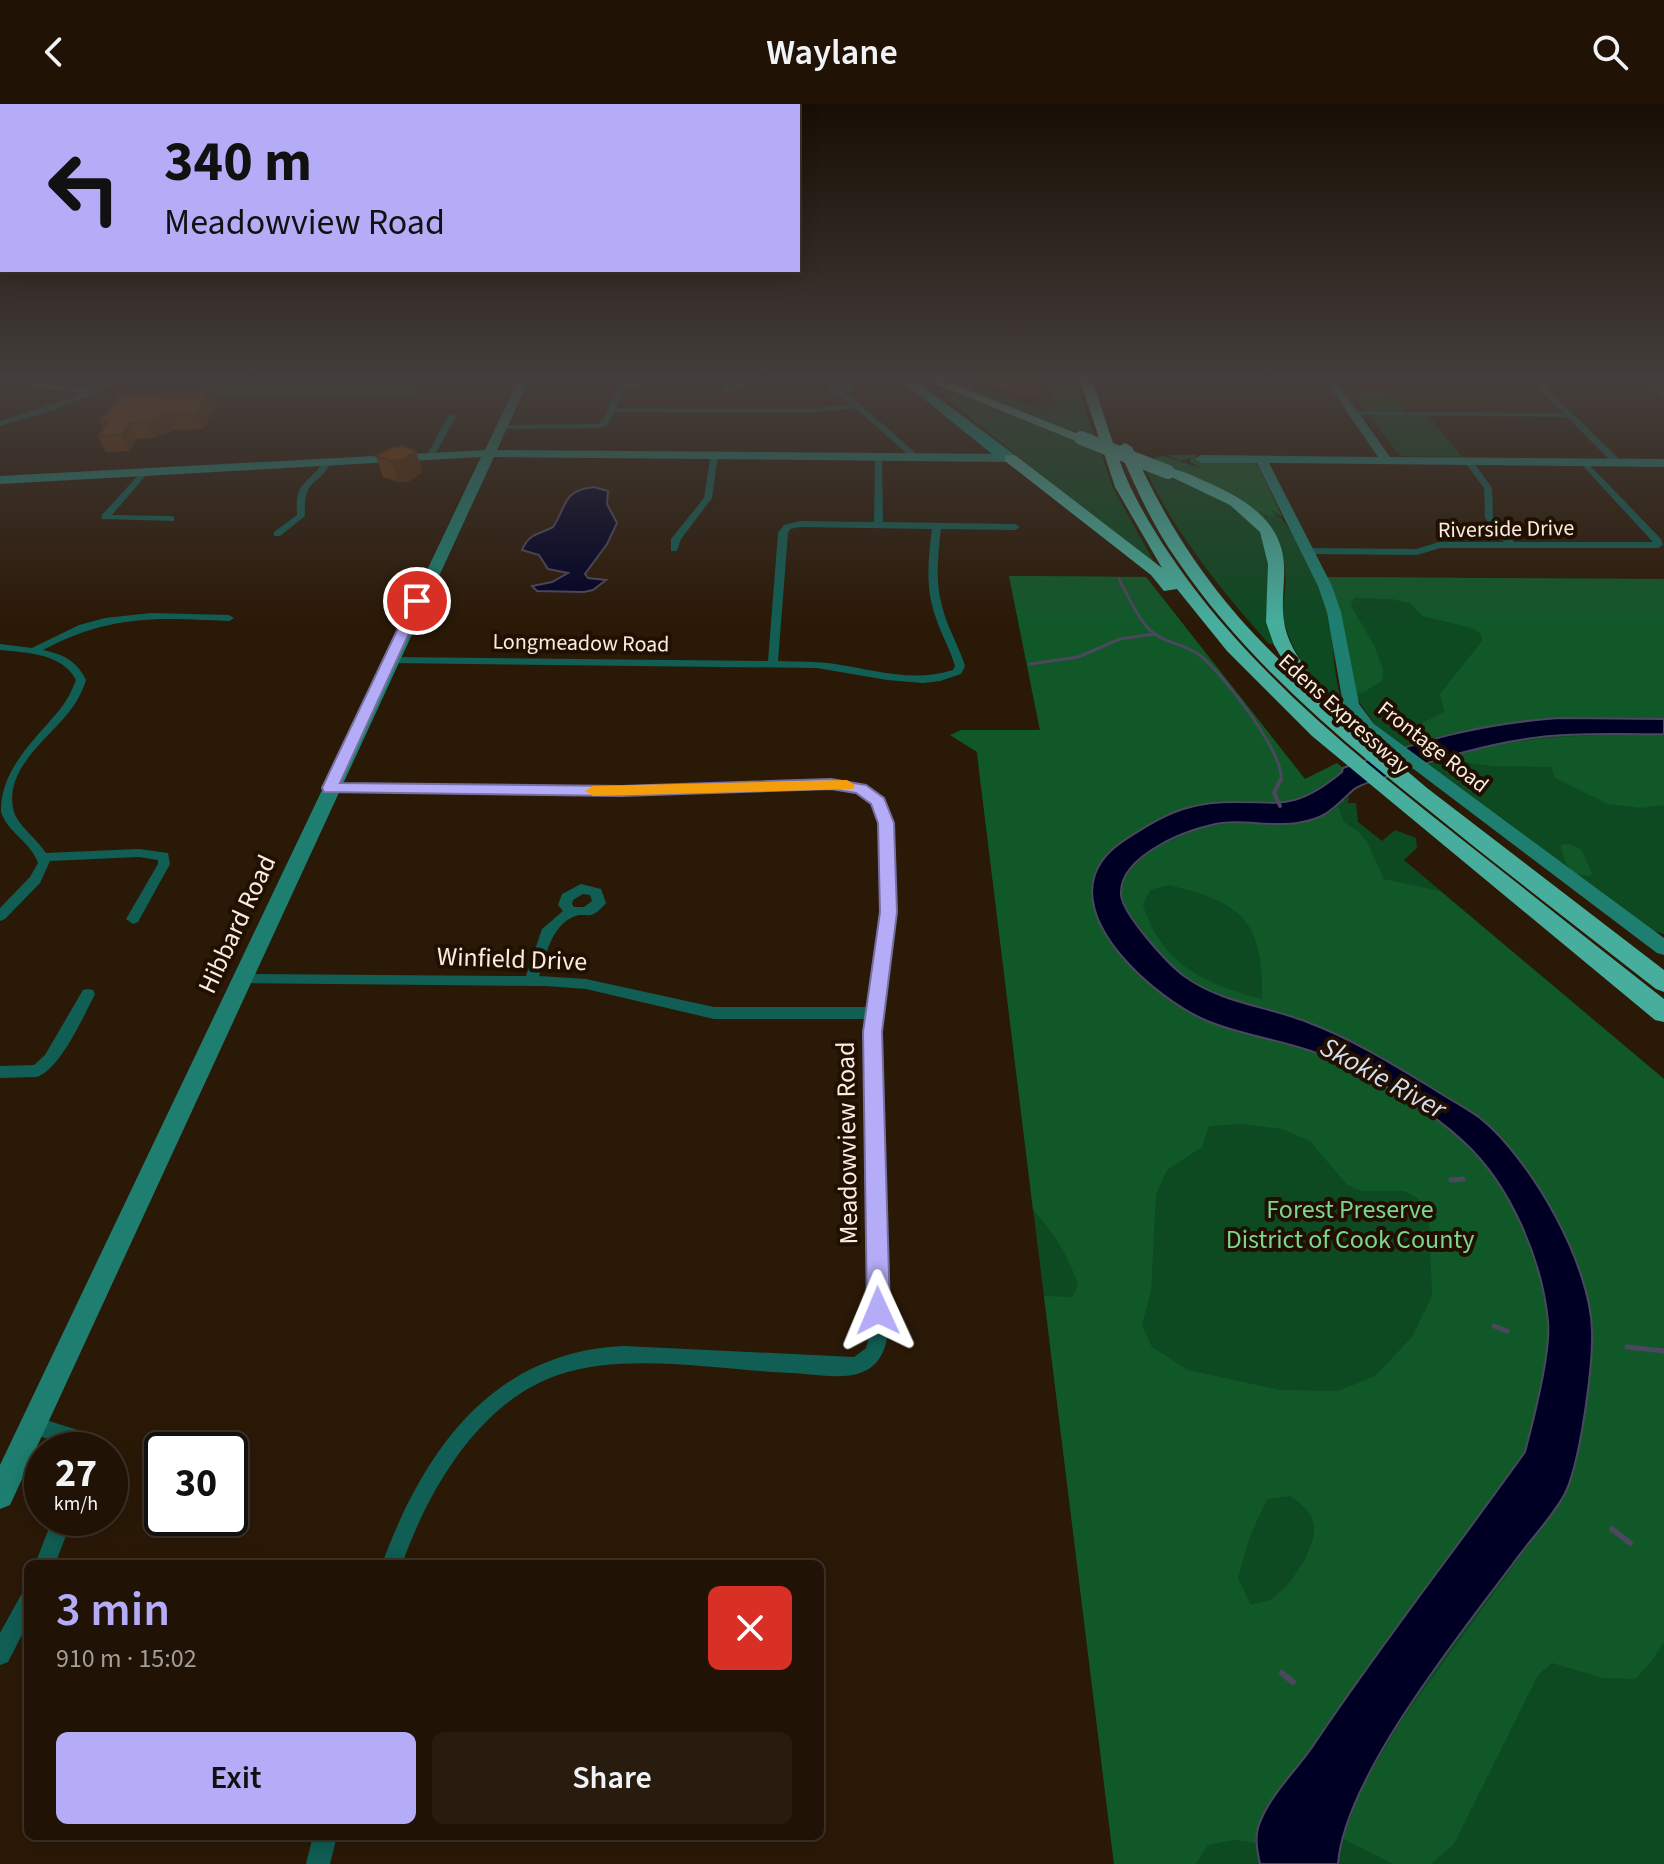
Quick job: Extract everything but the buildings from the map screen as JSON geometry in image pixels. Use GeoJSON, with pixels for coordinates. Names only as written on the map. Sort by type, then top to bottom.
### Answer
{"type":"FeatureCollection","features":[{"type":"Feature","properties":{"kind":"highway"},"geometry":{"type":"LineString","coordinates":[[1011,459],[1157,572],[1248,673],[1270,685]]}},
{"type":"Feature","properties":{"kind":"highway","name":"Edens Expressway"},"geometry":{"type":"LineString","coordinates":[[1113,459],[1145,528],[1206,614],[1270,685],[1365,760],[1664,1013]]}},
{"type":"Feature","properties":{"kind":"highway","name":"Edens Expressway"},"geometry":{"type":"LineString","coordinates":[[1129,459],[1159,518],[1214,597],[1365,760]]}},
{"type":"Feature","properties":{"kind":"highway"},"geometry":{"type":"LineString","coordinates":[[1135,459],[1224,496],[1245,509],[1267,532],[1274,548],[1277,630],[1320,708]]}},
{"type":"Feature","properties":{"kind":"highway","name":"Edens Expressway"},"geometry":{"type":"LineString","coordinates":[[1386,778],[1664,983]]}},
{"type":"Feature","properties":{"kind":"street"},"geometry":{"type":"LineString","coordinates":[[0,480],[360,459]]}},
{"type":"Feature","properties":{"kind":"street","name":"Hibbard Road"},"geometry":{"type":"LineString","coordinates":[[0,1495],[485,459]]}},
{"type":"Feature","properties":{"kind":"street"},"geometry":{"type":"LineString","coordinates":[[674,549],[676,539],[708,498],[713,459]]}},
{"type":"Feature","properties":{"kind":"street"},"geometry":{"type":"LineString","coordinates":[[878,459],[879,525]]}},
{"type":"Feature","properties":{"kind":"street"},"geometry":{"type":"LineString","coordinates":[[1209,459],[1664,463]]}},
{"type":"Feature","properties":{"kind":"street"},"geometry":{"type":"LineString","coordinates":[[1614,459],[1617,462]]}},
{"type":"Feature","properties":{"kind":"street","name":"Frontage Road"},"geometry":{"type":"LineString","coordinates":[[1261,460],[1308,551],[1334,612],[1351,704],[1368,727],[1664,948]]}},
{"type":"Feature","properties":{"kind":"street"},"geometry":{"type":"LineString","coordinates":[[277,534],[301,516],[303,511],[298,502],[306,484],[324,471],[328,461]]}},
{"type":"Feature","properties":{"kind":"street"},"geometry":{"type":"LineString","coordinates":[[1468,461],[1488,488],[1489,518],[1512,546]]}},
{"type":"Feature","properties":{"kind":"street"},"geometry":{"type":"LineString","coordinates":[[1584,462],[1659,546]]}},
{"type":"Feature","properties":{"kind":"street"},"geometry":{"type":"LineString","coordinates":[[144,472],[105,517],[171,519]]}},
{"type":"Feature","properties":{"kind":"street"},"geometry":{"type":"LineString","coordinates":[[773,664],[785,529],[800,524],[1015,527]]}},
{"type":"Feature","properties":{"kind":"street","name":"Longmeadow Road"},"geometry":{"type":"LineString","coordinates":[[389,660],[773,664],[828,666],[892,678],[939,678],[957,672],[959,662],[939,614],[933,578],[937,525]]}},
{"type":"Feature","properties":{"kind":"street","name":"Riverside Drive"},"geometry":{"type":"LineString","coordinates":[[1308,551],[1417,552],[1439,545],[1659,546]]}},
{"type":"Feature","properties":{"kind":"street"},"geometry":{"type":"LineString","coordinates":[[33,651],[75,629],[110,618],[154,614],[229,618]]}},
{"type":"Feature","properties":{"kind":"street"},"geometry":{"type":"LineString","coordinates":[[0,647],[33,651],[69,664],[79,674],[80,683],[71,701],[11,770],[2,791],[12,825],[43,857],[42,871],[0,916]]}},
{"type":"Feature","properties":{"kind":"street","name":"Meadowview Road"},"geometry":{"type":"LineString","coordinates":[[330,788],[653,791],[831,784],[860,788],[878,801],[886,823],[887,931],[873,1013],[879,1333],[876,1351],[870,1359],[854,1366],[618,1355],[569,1362],[546,1371],[496,1402],[460,1438],[421,1493],[394,1560]]}},
{"type":"Feature","properties":{"kind":"street"},"geometry":{"type":"LineString","coordinates":[[43,857],[139,853],[164,856],[164,864],[133,919]]}},
{"type":"Feature","properties":{"kind":"street"},"geometry":{"type":"LineString","coordinates":[[531,980],[547,932],[571,911]]}},
{"type":"Feature","properties":{"kind":"street","name":"Winfield Drive"},"geometry":{"type":"LineString","coordinates":[[241,978],[531,980],[586,984],[673,1007],[714,1013],[873,1013]]}},
{"type":"Feature","properties":{"kind":"street"},"geometry":{"type":"LineString","coordinates":[[0,1072],[37,1071],[50,1059],[88,994]]}},
{"type":"Feature","properties":{"kind":"street"},"geometry":{"type":"LineString","coordinates":[[33,1425],[55,1432]]}},
{"type":"Feature","properties":{"kind":"street"},"geometry":{"type":"LineString","coordinates":[[47,1560],[56,1536]]}},
{"type":"Feature","properties":{"kind":"street"},"geometry":{"type":"LineString","coordinates":[[0,1654],[24,1609]]}},
{"type":"Feature","properties":{"kind":"street"},"geometry":{"type":"LineString","coordinates":[[318,1864],[324,1840]]}},
{"type":"Feature","properties":{"kind":"green space"},"geometry":{"type":"Polygon","coordinates":[[[1022,459],[1103,459],[1113,488],[1153,560],[1148,561],[1022,459]]]}},
{"type":"Feature","properties":{"kind":"green space"},"geometry":{"type":"Polygon","coordinates":[[[1155,459],[1173,459],[1201,468],[1190,462],[1191,459],[1198,459],[1254,463],[1283,518],[1272,510],[1274,517],[1264,515],[1235,495],[1155,459]]]}},
{"type":"Feature","properties":{"kind":"green space"},"geometry":{"type":"Polygon","coordinates":[[[1143,465],[1211,492],[1255,524],[1264,538],[1270,560],[1275,644],[1269,644],[1199,559],[1169,514],[1143,465]]]}},
{"type":"Feature","properties":{"kind":"green space"},"geometry":{"type":"Polygon","coordinates":[[[1170,467],[1221,486],[1267,517],[1272,510],[1289,529],[1306,557],[1325,601],[1339,692],[1349,716],[1345,717],[1316,683],[1292,644],[1283,616],[1283,557],[1268,526],[1170,467]]]}},
{"type":"Feature","properties":{"kind":"green space","name":"Forest Preserve District of Cook County"},"geometry":{"type":"Polygon","coordinates":[[[1009,576],[1146,577],[1305,780],[1345,800],[1349,796],[1348,803],[1356,803],[1358,822],[1382,841],[1395,830],[1416,838],[1417,848],[1404,860],[1664,1079],[1664,1864],[1114,1864],[974,730],[1040,730],[1009,576]]]}},
{"type":"Feature","properties":{"kind":"green space"},"geometry":{"type":"Polygon","coordinates":[[[1009,576],[1146,577],[1305,779],[1337,763],[1343,768],[1332,780],[1288,801],[1199,805],[1162,819],[1116,846],[1104,929],[1151,985],[1184,1009],[1226,1027],[1309,1050],[1345,1065],[1418,1106],[1451,1130],[1482,1160],[1510,1202],[1531,1249],[1545,1298],[1548,1334],[1544,1367],[1525,1452],[1279,1793],[1265,1816],[1256,1843],[1234,1840],[1208,1845],[1196,1864],[1114,1864],[1044,1296],[1072,1297],[1078,1285],[1060,1245],[1033,1210],[977,752],[950,735],[961,730],[1040,730],[1009,576]],[[1243,1124],[1209,1126],[1202,1147],[1167,1170],[1156,1194],[1151,1292],[1142,1325],[1152,1347],[1188,1370],[1280,1390],[1338,1391],[1375,1376],[1412,1337],[1432,1296],[1429,1221],[1418,1198],[1404,1191],[1362,1191],[1347,1185],[1310,1141],[1282,1129],[1243,1124]],[[1290,1496],[1267,1499],[1250,1536],[1238,1578],[1251,1605],[1270,1600],[1285,1587],[1311,1545],[1313,1520],[1305,1508],[1290,1496]]]}},
{"type":"Feature","properties":{"kind":"green space"},"geometry":{"type":"Polygon","coordinates":[[[1325,577],[1664,579],[1664,934],[1654,931],[1376,726],[1357,699],[1325,577]]]}},
{"type":"Feature","properties":{"kind":"green space"},"geometry":{"type":"Polygon","coordinates":[[[1325,577],[1664,579],[1664,719],[1569,719],[1506,724],[1413,744],[1419,726],[1444,712],[1440,694],[1482,641],[1481,634],[1472,628],[1422,616],[1410,603],[1354,598],[1351,606],[1374,645],[1383,670],[1382,681],[1355,694],[1325,577]]]}},
{"type":"Feature","properties":{"kind":"green space"},"geometry":{"type":"Polygon","coordinates":[[[1664,734],[1664,805],[1641,808],[1608,804],[1555,778],[1551,767],[1493,766],[1441,759],[1524,741],[1664,734]]]}},
{"type":"Feature","properties":{"kind":"green space"},"geometry":{"type":"Polygon","coordinates":[[[1338,806],[1344,822],[1367,842],[1384,879],[1440,891],[1664,1079],[1664,1642],[1635,1679],[1603,1678],[1552,1663],[1538,1675],[1454,1844],[1431,1864],[1393,1864],[1343,1839],[1361,1789],[1404,1717],[1565,1495],[1583,1427],[1586,1385],[1579,1265],[1551,1211],[1503,1142],[1480,1119],[1378,1055],[1302,1020],[1218,996],[1185,977],[1161,955],[1126,909],[1121,894],[1124,880],[1135,862],[1148,851],[1199,828],[1236,822],[1294,823],[1331,812],[1338,806]],[[1168,885],[1150,890],[1143,905],[1151,926],[1174,957],[1188,969],[1222,986],[1262,999],[1258,950],[1243,919],[1214,899],[1168,885]]]}},
{"type":"Feature","properties":{"kind":"green space"},"geometry":{"type":"Polygon","coordinates":[[[1569,844],[1581,849],[1593,875],[1579,875],[1570,869],[1561,845],[1569,844]]]}},
{"type":"Feature","properties":{"kind":"water"},"geometry":{"type":"Polygon","coordinates":[[[594,487],[608,491],[607,504],[617,523],[607,544],[585,574],[588,578],[606,580],[593,590],[584,592],[537,591],[532,586],[552,582],[568,573],[548,569],[539,555],[522,550],[525,544],[534,535],[553,527],[570,496],[594,487]]]}},
{"type":"Feature","properties":{"kind":"water","name":"Skokie River"},"geometry":{"type":"Polygon","coordinates":[[[1559,718],[1664,719],[1664,734],[1556,735],[1463,752],[1359,786],[1315,819],[1278,824],[1222,823],[1193,830],[1143,856],[1131,867],[1123,881],[1121,895],[1129,914],[1184,976],[1213,992],[1307,1022],[1340,1036],[1480,1118],[1519,1159],[1555,1215],[1570,1245],[1589,1305],[1592,1331],[1588,1391],[1575,1464],[1563,1497],[1407,1709],[1360,1791],[1345,1830],[1338,1864],[1260,1864],[1257,1832],[1271,1801],[1525,1452],[1547,1349],[1545,1298],[1522,1225],[1497,1180],[1465,1143],[1400,1094],[1363,1074],[1312,1051],[1205,1020],[1163,995],[1120,955],[1104,932],[1094,908],[1093,884],[1102,861],[1114,848],[1156,821],[1183,809],[1212,803],[1293,800],[1323,786],[1343,768],[1398,750],[1474,729],[1559,718]]]}},
{"type":"Feature","properties":{"kind":"waterway"},"geometry":{"type":"LineString","coordinates":[[1119,579],[1152,632],[1190,649],[1224,680],[1263,734],[1280,768],[1281,779]]}},
{"type":"Feature","properties":{"kind":"waterway"},"geometry":{"type":"LineString","coordinates":[[1030,664],[1078,657],[1120,639],[1154,634]]}},
{"type":"Feature","properties":{"kind":"waterway"},"geometry":{"type":"LineString","coordinates":[[1280,806],[1274,793],[1281,779]]}},
{"type":"Feature","properties":{"kind":"waterway"},"geometry":{"type":"LineString","coordinates":[[1451,1180],[1463,1179]]}},
{"type":"Feature","properties":{"kind":"waterway"},"geometry":{"type":"LineString","coordinates":[[1494,1326],[1507,1331]]}},
{"type":"Feature","properties":{"kind":"waterway"},"geometry":{"type":"LineString","coordinates":[[1627,1347],[1664,1351]]}},
{"type":"Feature","properties":{"kind":"waterway"},"geometry":{"type":"LineString","coordinates":[[1612,1529],[1630,1543]]}},
{"type":"Feature","properties":{"kind":"waterway"},"geometry":{"type":"LineString","coordinates":[[1282,1673],[1293,1682]]}},
{"type":"Feature","properties":{"kind":"slow traffic"},"geometry":{"type":"LineString","coordinates":[[593,791],[847,785]]}},
{"type":"Feature","properties":{"kind":"route"},"geometry":{"type":"LineString","coordinates":[[417,601],[330,788],[621,791],[831,784],[860,788],[878,801],[886,823],[888,912],[883,964],[873,1013],[878,1311]]}}]}
